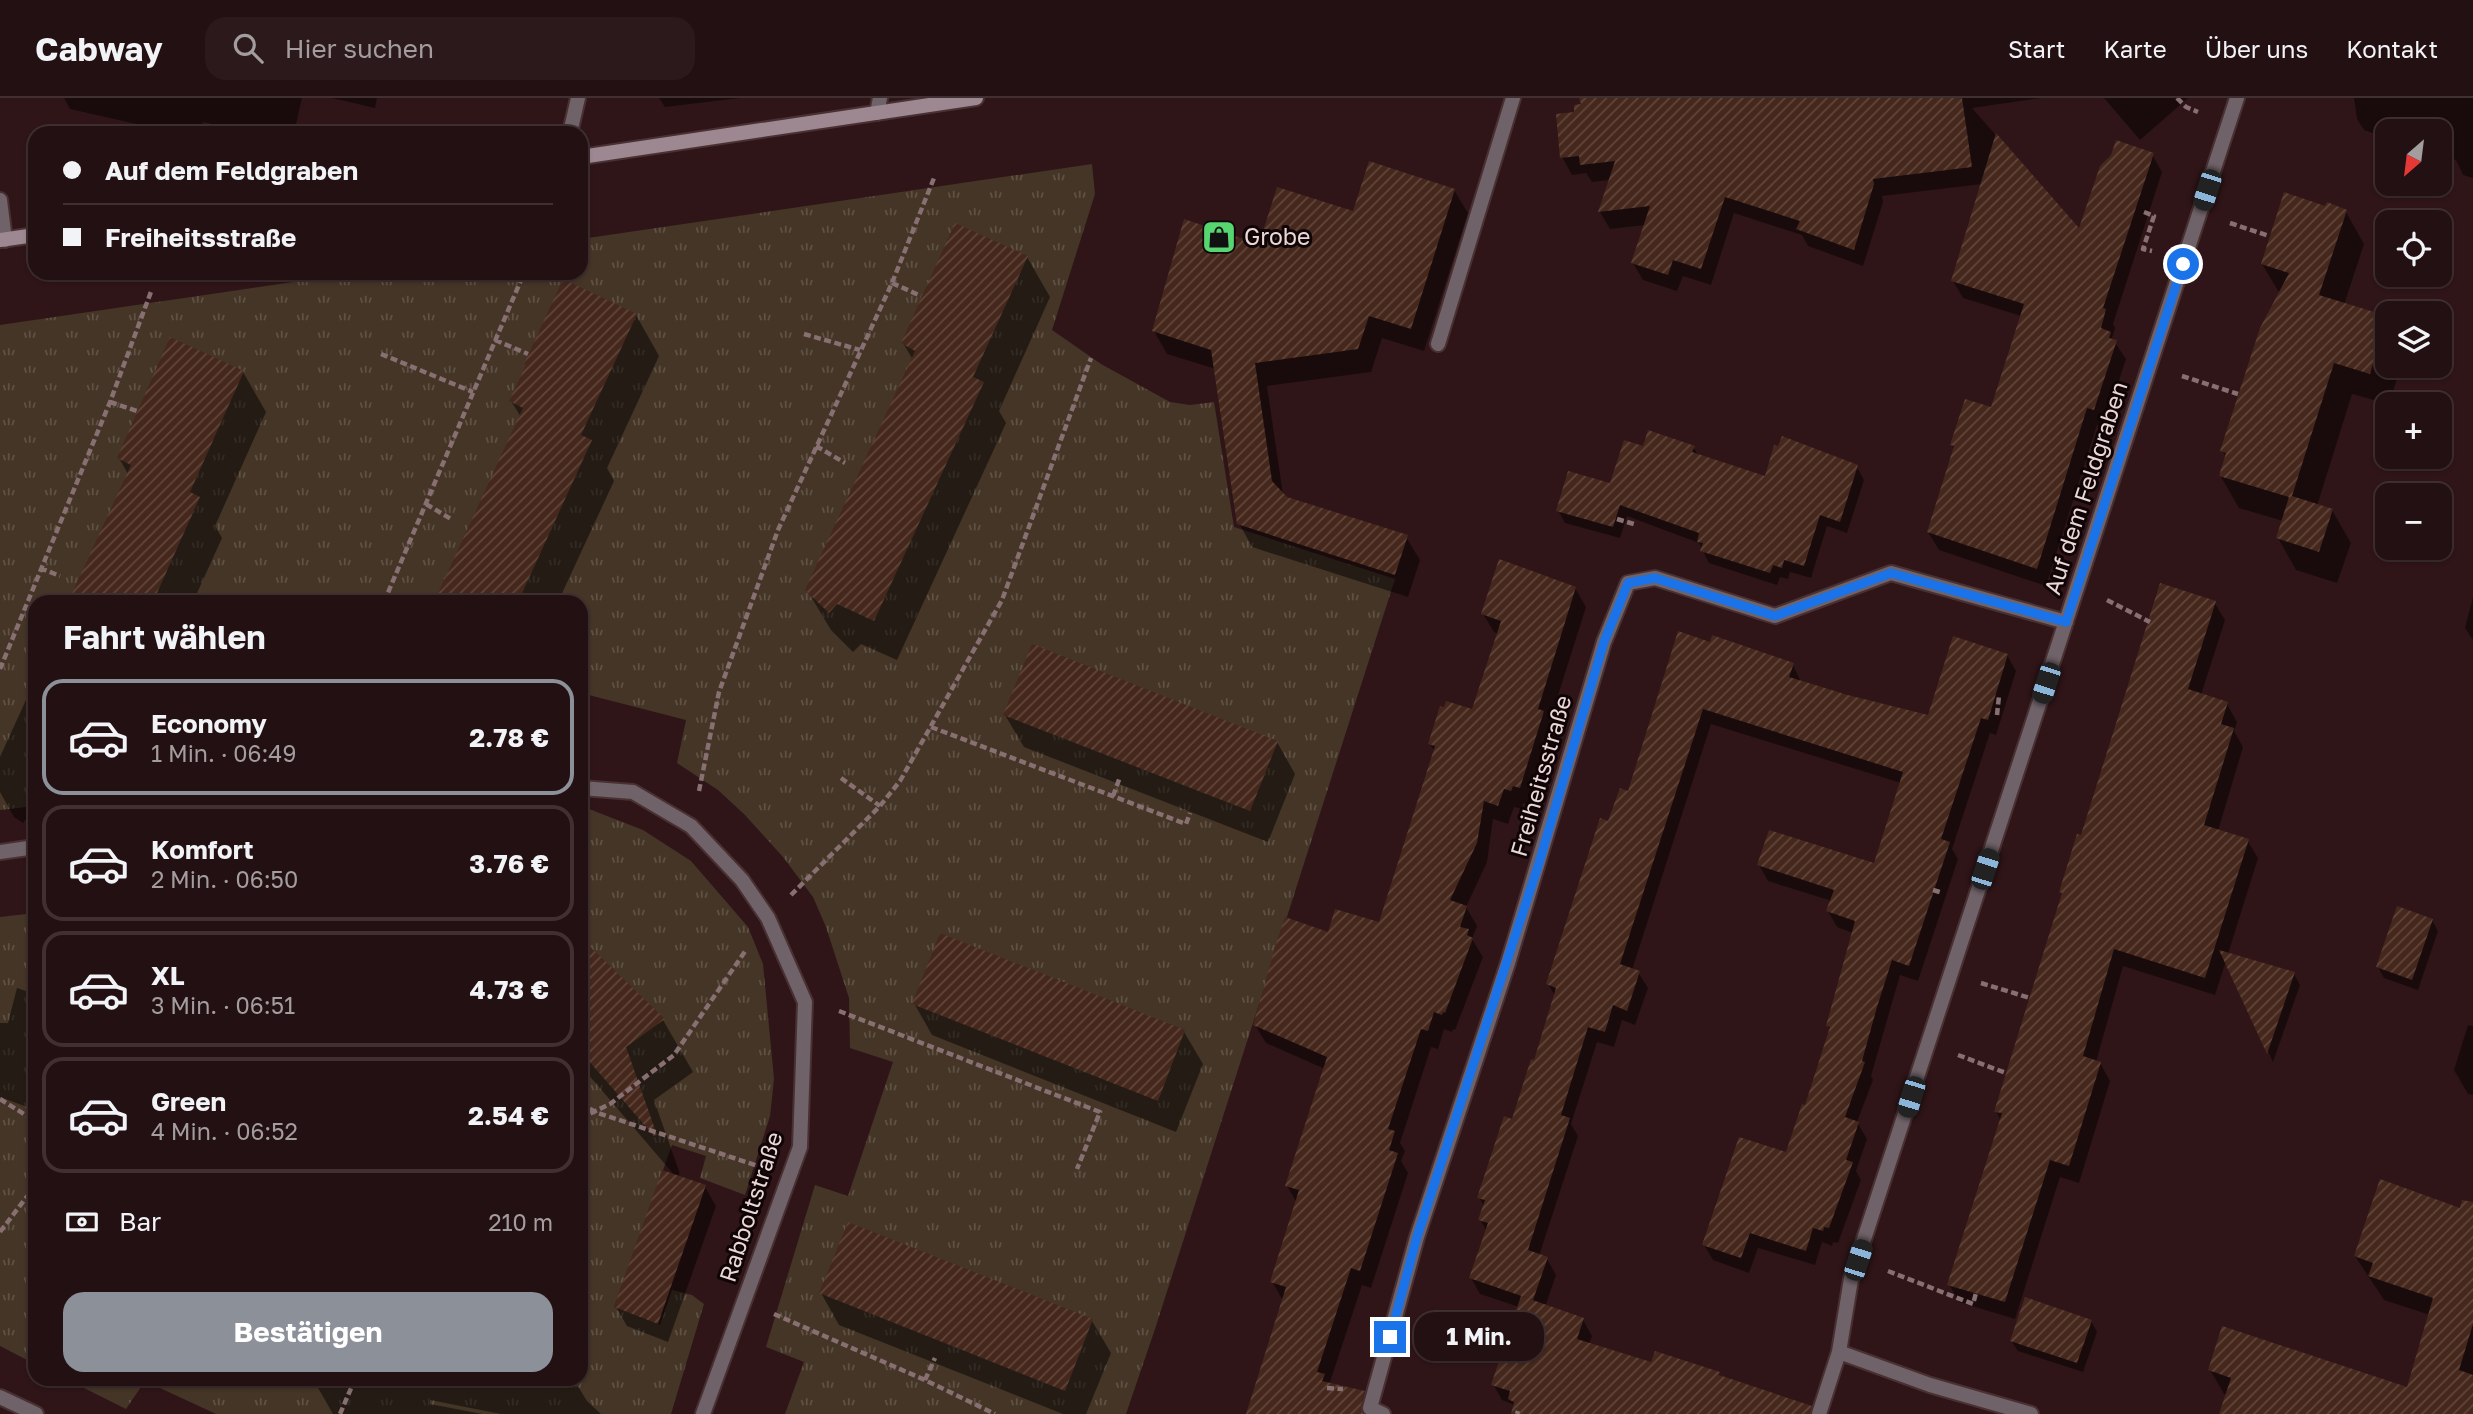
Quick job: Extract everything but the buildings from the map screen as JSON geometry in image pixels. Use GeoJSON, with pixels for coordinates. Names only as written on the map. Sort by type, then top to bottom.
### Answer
{"type":"FeatureCollection","features":[{"type":"Feature","properties":{"kind":"main road"},"geometry":{"type":"LineString","coordinates":[[588,157],[976,98]]}},
{"type":"Feature","properties":{"kind":"main road"},"geometry":{"type":"LineString","coordinates":[[2,240],[28,236]]}},
{"type":"Feature","properties":{"kind":"street"},"geometry":{"type":"LineString","coordinates":[[572,126],[578,98]]}},
{"type":"Feature","properties":{"kind":"street"},"geometry":{"type":"LineString","coordinates":[[877,113],[880,98]]}},
{"type":"Feature","properties":{"kind":"street"},"geometry":{"type":"LineString","coordinates":[[1438,344],[1513,98]]}},
{"type":"Feature","properties":{"kind":"street","name":"Auf dem Feldgraben"},"geometry":{"type":"LineString","coordinates":[[1819,1414],[1839,1352],[1851,1279],[2237,98]]}},
{"type":"Feature","properties":{"kind":"street"},"geometry":{"type":"LineString","coordinates":[[0,200],[2,240]]}},
{"type":"Feature","properties":{"kind":"street","name":"Freiheitsstraße"},"geometry":{"type":"LineString","coordinates":[[1383,1414],[1370,1408],[1417,1237],[1508,963],[1604,642],[1628,583],[1655,578],[1775,616],[1891,573],[2066,622]]}},
{"type":"Feature","properties":{"kind":"street","name":"Rabboltstraße"},"geometry":{"type":"LineString","coordinates":[[588,789],[633,792],[691,826],[742,880],[768,918],[805,1002],[800,1147],[704,1414]]}},
{"type":"Feature","properties":{"kind":"street"},"geometry":{"type":"LineString","coordinates":[[0,852],[28,848]]}},
{"type":"Feature","properties":{"kind":"street"},"geometry":{"type":"LineString","coordinates":[[1839,1352],[1930,1385],[2031,1414]]}},
{"type":"Feature","properties":{"kind":"street"},"geometry":{"type":"LineString","coordinates":[[0,1397],[36,1414]]}},
{"type":"Feature","properties":{"kind":"path"},"geometry":{"type":"LineString","coordinates":[[691,826],[719,692],[778,530],[892,283],[934,178]]}},
{"type":"Feature","properties":{"kind":"path"},"geometry":{"type":"LineString","coordinates":[[387,595],[521,280]]}},
{"type":"Feature","properties":{"kind":"path"},"geometry":{"type":"LineString","coordinates":[[892,283],[920,296]]}},
{"type":"Feature","properties":{"kind":"path"},"geometry":{"type":"LineString","coordinates":[[29,595],[110,402],[152,289]]}},
{"type":"Feature","properties":{"kind":"path"},"geometry":{"type":"LineString","coordinates":[[804,334],[860,350]]}},
{"type":"Feature","properties":{"kind":"path"},"geometry":{"type":"LineString","coordinates":[[495,340],[528,354]]}},
{"type":"Feature","properties":{"kind":"path"},"geometry":{"type":"LineString","coordinates":[[381,354],[473,392]]}},
{"type":"Feature","properties":{"kind":"path"},"geometry":{"type":"LineString","coordinates":[[588,1115],[610,1104],[674,1055],[768,918],[880,806],[900,781],[1002,600],[1091,358]]}},
{"type":"Feature","properties":{"kind":"path"},"geometry":{"type":"LineString","coordinates":[[2149,366],[2238,394]]}},
{"type":"Feature","properties":{"kind":"path"},"geometry":{"type":"LineString","coordinates":[[110,402],[136,411]]}},
{"type":"Feature","properties":{"kind":"path"},"geometry":{"type":"LineString","coordinates":[[816,446],[845,463]]}},
{"type":"Feature","properties":{"kind":"path"},"geometry":{"type":"LineString","coordinates":[[426,504],[451,519]]}},
{"type":"Feature","properties":{"kind":"path"},"geometry":{"type":"LineString","coordinates":[[1617,519],[1637,525]]}},
{"type":"Feature","properties":{"kind":"path"},"geometry":{"type":"LineString","coordinates":[[40,568],[60,576]]}},
{"type":"Feature","properties":{"kind":"path"},"geometry":{"type":"LineString","coordinates":[[2076,589],[2116,604],[2150,622]]}},
{"type":"Feature","properties":{"kind":"path"},"geometry":{"type":"LineString","coordinates":[[0,669],[28,598]]}},
{"type":"Feature","properties":{"kind":"path"},"geometry":{"type":"LineString","coordinates":[[932,727],[1186,824],[1190,813]]}},
{"type":"Feature","properties":{"kind":"path"},"geometry":{"type":"LineString","coordinates":[[1113,796],[1120,776]]}},
{"type":"Feature","properties":{"kind":"path"},"geometry":{"type":"LineString","coordinates":[[841,778],[880,806]]}},
{"type":"Feature","properties":{"kind":"path"},"geometry":{"type":"LineString","coordinates":[[1951,974],[2030,998]]}},
{"type":"Feature","properties":{"kind":"path"},"geometry":{"type":"LineString","coordinates":[[803,997],[1100,1112],[1077,1169]]}},
{"type":"Feature","properties":{"kind":"path"},"geometry":{"type":"LineString","coordinates":[[1928,1044],[2006,1073]]}},
{"type":"Feature","properties":{"kind":"path"},"geometry":{"type":"LineString","coordinates":[[0,1099],[28,1117]]}},
{"type":"Feature","properties":{"kind":"path"},"geometry":{"type":"LineString","coordinates":[[588,1108],[789,1175]]}},
{"type":"Feature","properties":{"kind":"path"},"geometry":{"type":"LineString","coordinates":[[0,1232],[28,1195]]}},
{"type":"Feature","properties":{"kind":"path"},"geometry":{"type":"LineString","coordinates":[[1858,1260],[1973,1304],[1976,1293]]}},
{"type":"Feature","properties":{"kind":"path"},"geometry":{"type":"LineString","coordinates":[[744,1301],[925,1380],[995,1414]]}},
{"type":"Feature","properties":{"kind":"path"},"geometry":{"type":"LineString","coordinates":[[925,1380],[935,1358]]}},
{"type":"Feature","properties":{"kind":"path"},"geometry":{"type":"LineString","coordinates":[[342,1413],[352,1386]]}},
{"type":"Feature","properties":{"kind":"green space"},"geometry":{"type":"Polygon","coordinates":[[[1092,164],[1095,194],[1052,330],[1101,364],[1170,402],[1190,405],[1214,402],[1234,527],[1395,579],[1126,1414],[785,1414],[804,1362],[766,1347],[815,1185],[848,1196],[893,1062],[850,1048],[849,998],[826,927],[813,897],[783,857],[744,814],[718,790],[677,763],[686,720],[588,695],[588,595],[28,595],[28,807],[0,810],[0,325],[307,280],[588,280],[588,238],[1092,164]]]}},
{"type":"Feature","properties":{"kind":"green space"},"geometry":{"type":"Polygon","coordinates":[[[588,809],[643,830],[691,861],[748,927],[763,964],[774,1079],[770,1116],[745,1195],[700,1178],[706,1156],[672,1145],[614,1307],[660,1325],[672,1290],[692,1295],[704,1304],[671,1414],[216,1414],[156,1386],[588,1386],[588,809]]]}},
{"type":"Feature","properties":{"kind":"green space"},"geometry":{"type":"Polygon","coordinates":[[[28,914],[28,1360],[0,1346],[0,917],[28,914]]]}},
{"type":"Feature","properties":{"kind":"green space"},"geometry":{"type":"Polygon","coordinates":[[[80,1386],[142,1386],[126,1409],[80,1386]]]}},
{"type":"Feature","properties":{"kind":"place","name":"Grobe"},"geometry":{"type":"Point","coordinates":[1219,237]}},
{"type":"Feature","properties":{"kind":"route"},"geometry":{"type":"LineString","coordinates":[[1390,1337],[1417,1237],[1508,963],[1604,642],[1628,583],[1655,578],[1775,616],[1891,573],[2066,622],[2183,264]]}}]}
